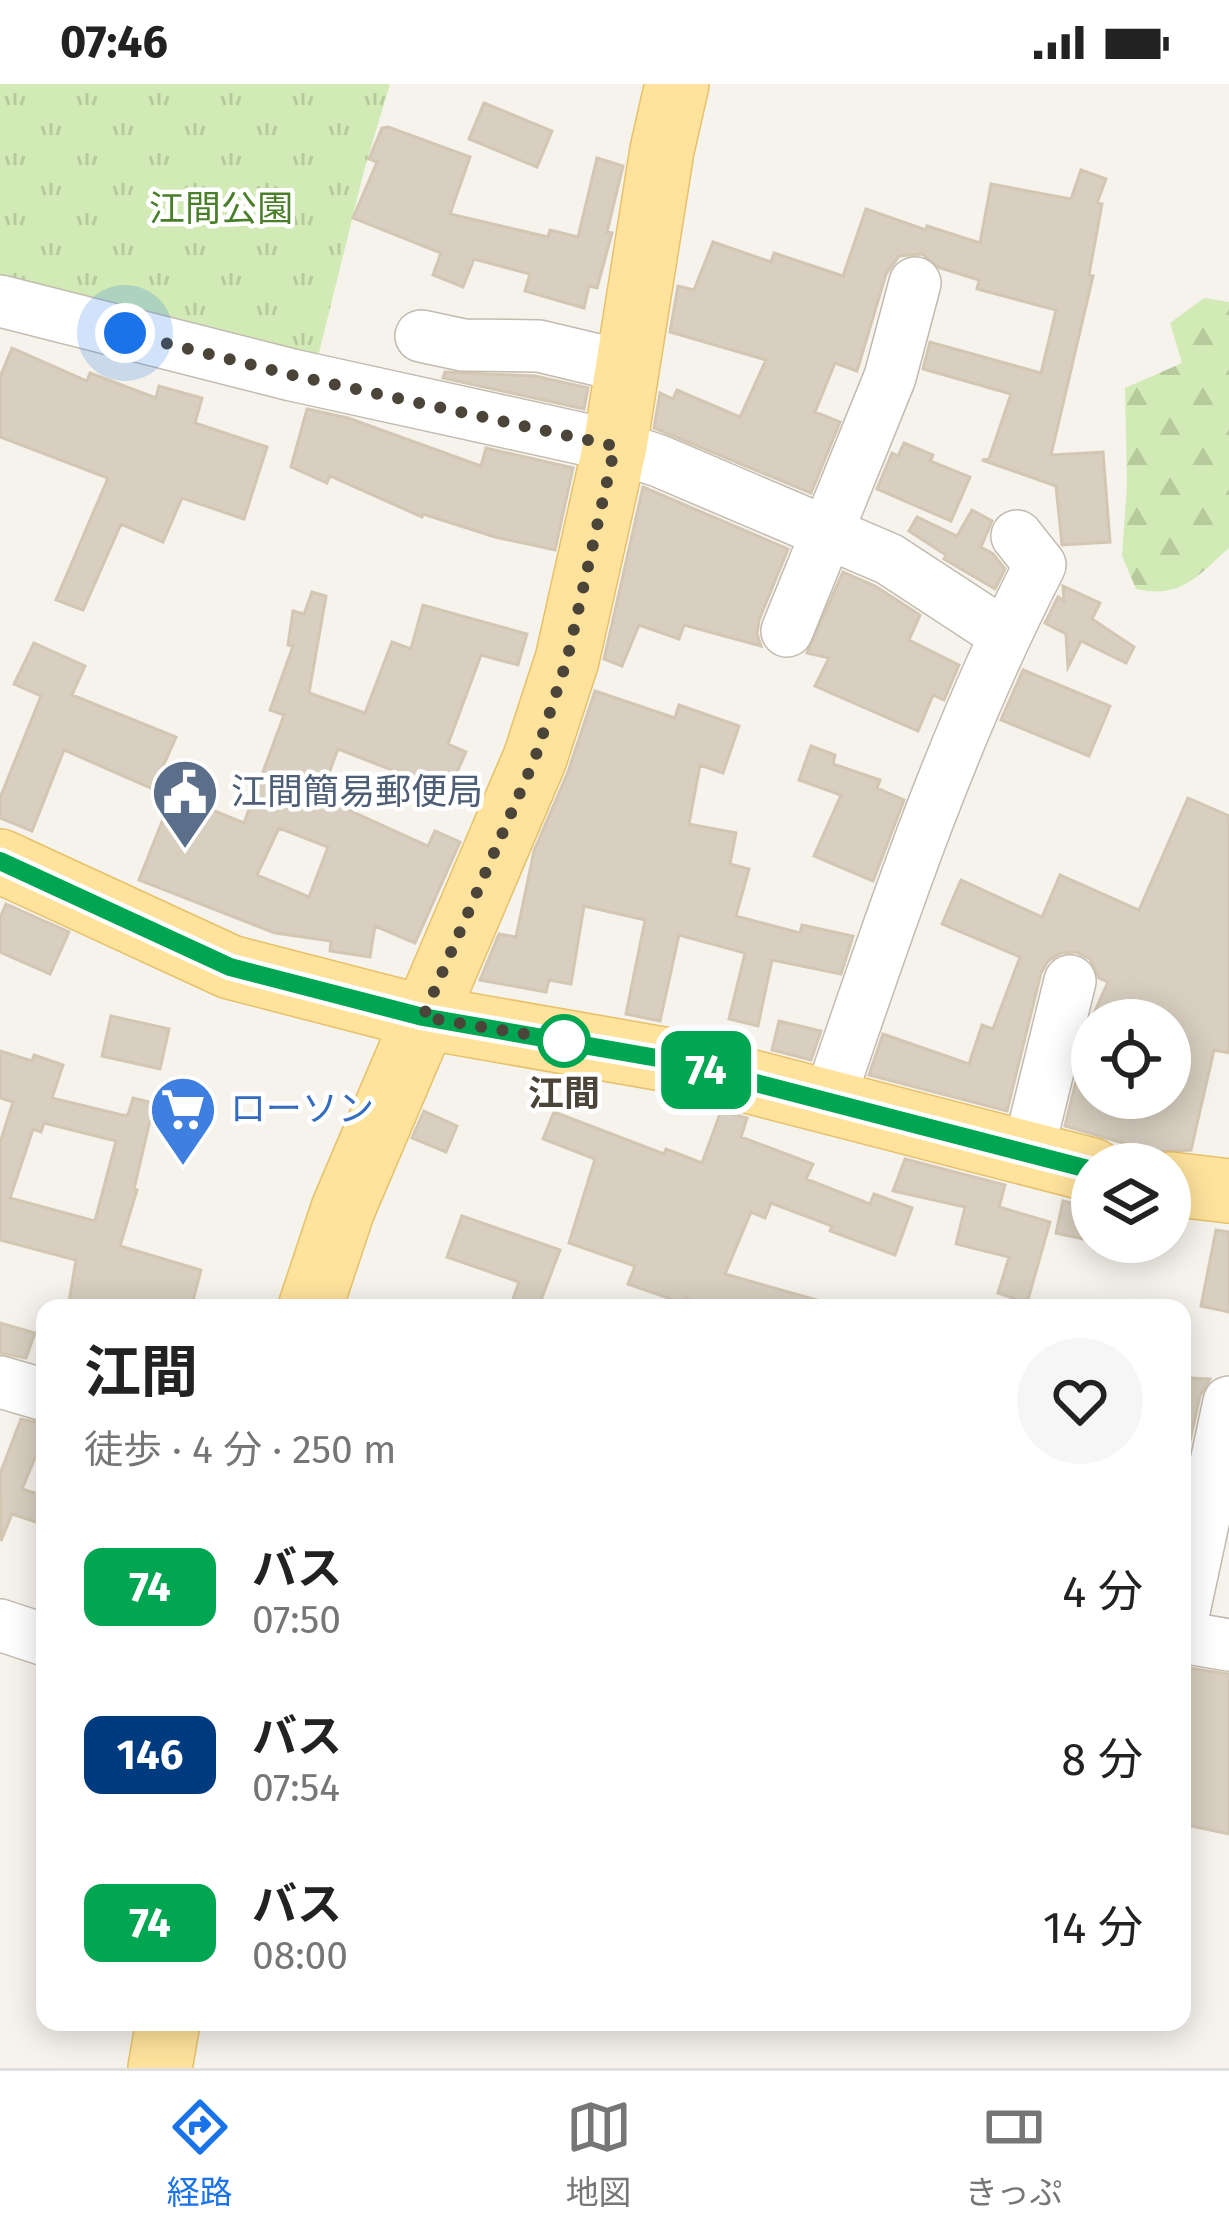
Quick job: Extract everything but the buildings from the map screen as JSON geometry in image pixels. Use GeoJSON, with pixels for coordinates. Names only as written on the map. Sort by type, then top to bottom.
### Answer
{"type":"FeatureCollection","features":[{"type":"Feature","properties":{"kind":"main road"},"geometry":{"type":"LineString","coordinates":[[313,1299],[343,1208],[535,758],[567,660],[615,446],[677,84]]}},
{"type":"Feature","properties":{"kind":"main road"},"geometry":{"type":"LineString","coordinates":[[0,863],[230,967],[423,1017],[663,1059],[1071,1165]]}},
{"type":"Feature","properties":{"kind":"main road"},"geometry":{"type":"LineString","coordinates":[[1191,1186],[1229,1191]]}},
{"type":"Feature","properties":{"kind":"main road"},"geometry":{"type":"LineString","coordinates":[[160,2068],[166,2031]]}},
{"type":"Feature","properties":{"kind":"street"},"geometry":{"type":"LineString","coordinates":[[787,631],[890,377],[915,283]]}},
{"type":"Feature","properties":{"kind":"street"},"geometry":{"type":"LineString","coordinates":[[0,301],[292,375],[615,446],[889,559],[1005,635]]}},
{"type":"Feature","properties":{"kind":"street"},"geometry":{"type":"LineString","coordinates":[[421,336],[463,345],[539,346],[627,368]]}},
{"type":"Feature","properties":{"kind":"street"},"geometry":{"type":"LineString","coordinates":[[828,1103],[919,845],[1005,635],[1040,565],[1016,536]]}},
{"type":"Feature","properties":{"kind":"street"},"geometry":{"type":"LineString","coordinates":[[1027,1156],[1070,981]]}},
{"type":"Feature","properties":{"kind":"street"},"geometry":{"type":"LineString","coordinates":[[0,1382],[36,1392]]}},
{"type":"Feature","properties":{"kind":"street"},"geometry":{"type":"LineString","coordinates":[[1191,1579],[1229,1402]]}},
{"type":"Feature","properties":{"kind":"street"},"geometry":{"type":"LineString","coordinates":[[0,1625],[36,1637]]}},
{"type":"Feature","properties":{"kind":"street"},"geometry":{"type":"LineString","coordinates":[[1191,1639],[1229,1645]]}},
{"type":"Feature","properties":{"kind":"green space","name":"江間公園"},"geometry":{"type":"Polygon","coordinates":[[[0,84],[390,84],[317,361],[0,284],[0,84]]]}},
{"type":"Feature","properties":{"kind":"green space"},"geometry":{"type":"Polygon","coordinates":[[[1204,298],[1229,302],[1229,548],[1177,588],[1136,589],[1122,556],[1127,484],[1125,388],[1182,363],[1170,323],[1204,298]]]}},
{"type":"Feature","properties":{"kind":"bus line","name":"74"},"geometry":{"type":"LineString","coordinates":[[0,861],[230,967],[423,1017],[663,1059],[1071,1165]]}},
{"type":"Feature","properties":{"kind":"place","name":"江間簡易郵便局"},"geometry":{"type":"Point","coordinates":[185,851]}},
{"type":"Feature","properties":{"kind":"place","name":"江間"},"geometry":{"type":"Point","coordinates":[564,1041]}},
{"type":"Feature","properties":{"kind":"place","name":"ローソン"},"geometry":{"type":"Point","coordinates":[183,1168]}},
{"type":"Feature","properties":{"kind":"route"},"geometry":{"type":"LineString","coordinates":[[125,333],[615,446],[567,660],[535,758],[423,1017],[579,1043],[564,1041]]}}]}
